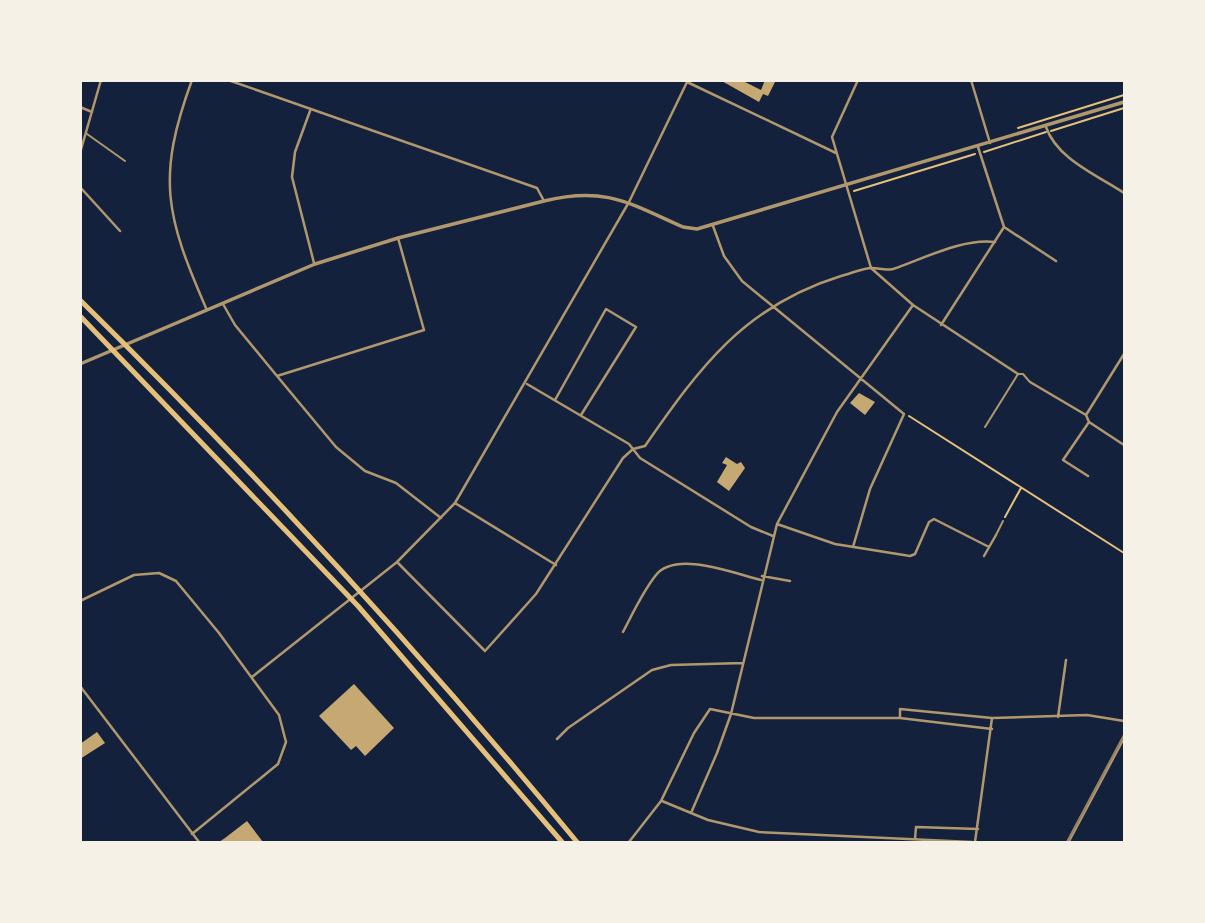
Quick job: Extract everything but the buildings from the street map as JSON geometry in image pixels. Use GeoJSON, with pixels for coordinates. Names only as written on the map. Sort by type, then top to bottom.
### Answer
{"type":"FeatureCollection","features":[{"type":"Feature","properties":{"kind":"highway"},"geometry":{"type":"LineString","coordinates":[[80,300],[134,353],[349,580],[473,719],[577,842]]}},
{"type":"Feature","properties":{"kind":"highway"},"geometry":{"type":"LineString","coordinates":[[80,316],[358,606],[562,842]]}},
{"type":"Feature","properties":{"kind":"street"},"geometry":{"type":"LineString","coordinates":[[80,153],[101,80]]}},
{"type":"Feature","properties":{"kind":"street"},"geometry":{"type":"LineString","coordinates":[[192,80],[174,134],[170,196],[177,241],[206,308]]}},
{"type":"Feature","properties":{"kind":"street"},"geometry":{"type":"LineString","coordinates":[[228,80],[310,111],[537,188],[544,201]]}},
{"type":"Feature","properties":{"kind":"street"},"geometry":{"type":"LineString","coordinates":[[858,80],[832,137],[871,268],[913,305],[1018,374]]}},
{"type":"Feature","properties":{"kind":"street"},"geometry":{"type":"LineString","coordinates":[[971,80],[990,143]]}},
{"type":"Feature","properties":{"kind":"street"},"geometry":{"type":"LineString","coordinates":[[252,677],[397,562],[455,503],[629,202],[687,81],[836,153]]}},
{"type":"Feature","properties":{"kind":"street"},"geometry":{"type":"LineString","coordinates":[[80,364],[206,308],[315,264],[398,238],[544,201],[593,194],[629,202],[683,227],[713,226],[990,143],[1047,129],[1125,102]]}},
{"type":"Feature","properties":{"kind":"street"},"geometry":{"type":"LineString","coordinates":[[80,107],[92,112]]}},
{"type":"Feature","properties":{"kind":"street"},"geometry":{"type":"LineString","coordinates":[[310,111],[295,152],[292,177],[315,264]]}},
{"type":"Feature","properties":{"kind":"street"},"geometry":{"type":"LineString","coordinates":[[1047,129],[1052,143],[1062,153],[1125,193]]}},
{"type":"Feature","properties":{"kind":"street"},"geometry":{"type":"LineString","coordinates":[[978,147],[1004,227],[1056,261]]}},
{"type":"Feature","properties":{"kind":"street"},"geometry":{"type":"LineString","coordinates":[[80,187],[120,231]]}},
{"type":"Feature","properties":{"kind":"street"},"geometry":{"type":"LineString","coordinates":[[713,226],[724,256],[736,274],[771,306],[904,414],[870,489],[853,547]]}},
{"type":"Feature","properties":{"kind":"street"},"geometry":{"type":"LineString","coordinates":[[941,325],[1004,227]]}},
{"type":"Feature","properties":{"kind":"street"},"geometry":{"type":"LineString","coordinates":[[277,376],[424,330],[398,238]]}},
{"type":"Feature","properties":{"kind":"street"},"geometry":{"type":"LineString","coordinates":[[397,562],[485,651],[517,618],[556,565],[623,457],[633,449],[645,446],[707,360],[733,334],[771,306],[807,288],[871,268],[887,271],[976,242],[995,242]]}},
{"type":"Feature","properties":{"kind":"street"},"geometry":{"type":"LineString","coordinates":[[222,302],[235,325],[336,447],[365,471],[396,483],[441,519]]}},
{"type":"Feature","properties":{"kind":"street"},"geometry":{"type":"LineString","coordinates":[[691,813],[718,753],[731,714],[777,524],[810,458],[860,378],[913,305]]}},
{"type":"Feature","properties":{"kind":"street"},"geometry":{"type":"LineString","coordinates":[[555,400],[606,309],[636,327],[581,415]]}},
{"type":"Feature","properties":{"kind":"street"},"geometry":{"type":"LineString","coordinates":[[1086,415],[1125,354]]}},
{"type":"Feature","properties":{"kind":"street"},"geometry":{"type":"LineString","coordinates":[[1030,382],[1086,415],[1089,422],[1125,445]]}},
{"type":"Feature","properties":{"kind":"street"},"geometry":{"type":"LineString","coordinates":[[526,383],[581,415],[633,449],[640,458],[751,527],[773,536]]}},
{"type":"Feature","properties":{"kind":"street"},"geometry":{"type":"LineString","coordinates":[[1088,476],[1063,460],[1089,422]]}},
{"type":"Feature","properties":{"kind":"street"},"geometry":{"type":"LineString","coordinates":[[455,503],[556,565]]}},
{"type":"Feature","properties":{"kind":"street"},"geometry":{"type":"LineString","coordinates":[[777,524],[809,537],[910,556],[915,554],[929,522],[934,520],[989,547]]}},
{"type":"Feature","properties":{"kind":"street"},"geometry":{"type":"LineString","coordinates":[[984,556],[996,535]]}},
{"type":"Feature","properties":{"kind":"street"},"geometry":{"type":"LineString","coordinates":[[622,632],[656,575],[671,565],[689,562],[762,578],[790,581]]}},
{"type":"Feature","properties":{"kind":"street"},"geometry":{"type":"LineString","coordinates":[[80,601],[134,575],[150,572],[168,577],[182,587],[252,677],[285,728],[284,754],[270,773],[192,834]]}},
{"type":"Feature","properties":{"kind":"street"},"geometry":{"type":"LineString","coordinates":[[1058,717],[1066,660]]}},
{"type":"Feature","properties":{"kind":"street"},"geometry":{"type":"LineString","coordinates":[[557,739],[568,728],[652,670],[671,665],[743,663]]}},
{"type":"Feature","properties":{"kind":"street"},"geometry":{"type":"LineString","coordinates":[[80,686],[199,842]]}},
{"type":"Feature","properties":{"kind":"street"},"geometry":{"type":"LineString","coordinates":[[629,842],[661,801],[706,713],[713,709],[731,714],[777,718],[900,718],[992,729]]}},
{"type":"Feature","properties":{"kind":"street"},"geometry":{"type":"LineString","coordinates":[[900,718],[901,709],[992,718],[1110,717],[1125,721]]}},
{"type":"Feature","properties":{"kind":"street"},"geometry":{"type":"LineString","coordinates":[[661,801],[708,820],[769,833],[974,842],[992,718]]}},
{"type":"Feature","properties":{"kind":"street"},"geometry":{"type":"LineString","coordinates":[[1068,842],[1125,737]]}},
{"type":"Feature","properties":{"kind":"street"},"geometry":{"type":"LineString","coordinates":[[915,840],[916,827],[978,829]]}},
{"type":"Feature","properties":{"kind":"lane"},"geometry":{"type":"LineString","coordinates":[[86,133],[125,161]]}},
{"type":"Feature","properties":{"kind":"lane"},"geometry":{"type":"LineString","coordinates":[[985,427],[1018,374],[1023,374],[1030,382]]}},
{"type":"Feature","properties":{"kind":"lane"},"geometry":{"type":"LineString","coordinates":[[996,535],[1003,520]]}},
{"type":"Feature","properties":{"kind":"path"},"geometry":{"type":"LineString","coordinates":[[849,192],[980,153],[1047,129],[1125,108]]}},
{"type":"Feature","properties":{"kind":"path"},"geometry":{"type":"LineString","coordinates":[[904,414],[1125,553]]}},
{"type":"Feature","properties":{"kind":"path"},"geometry":{"type":"LineString","coordinates":[[1003,520],[1021,487]]}},
{"type":"Feature","properties":{"kind":"tram line"},"geometry":{"type":"LineString","coordinates":[[1067,842],[1124,735]]}}]}
